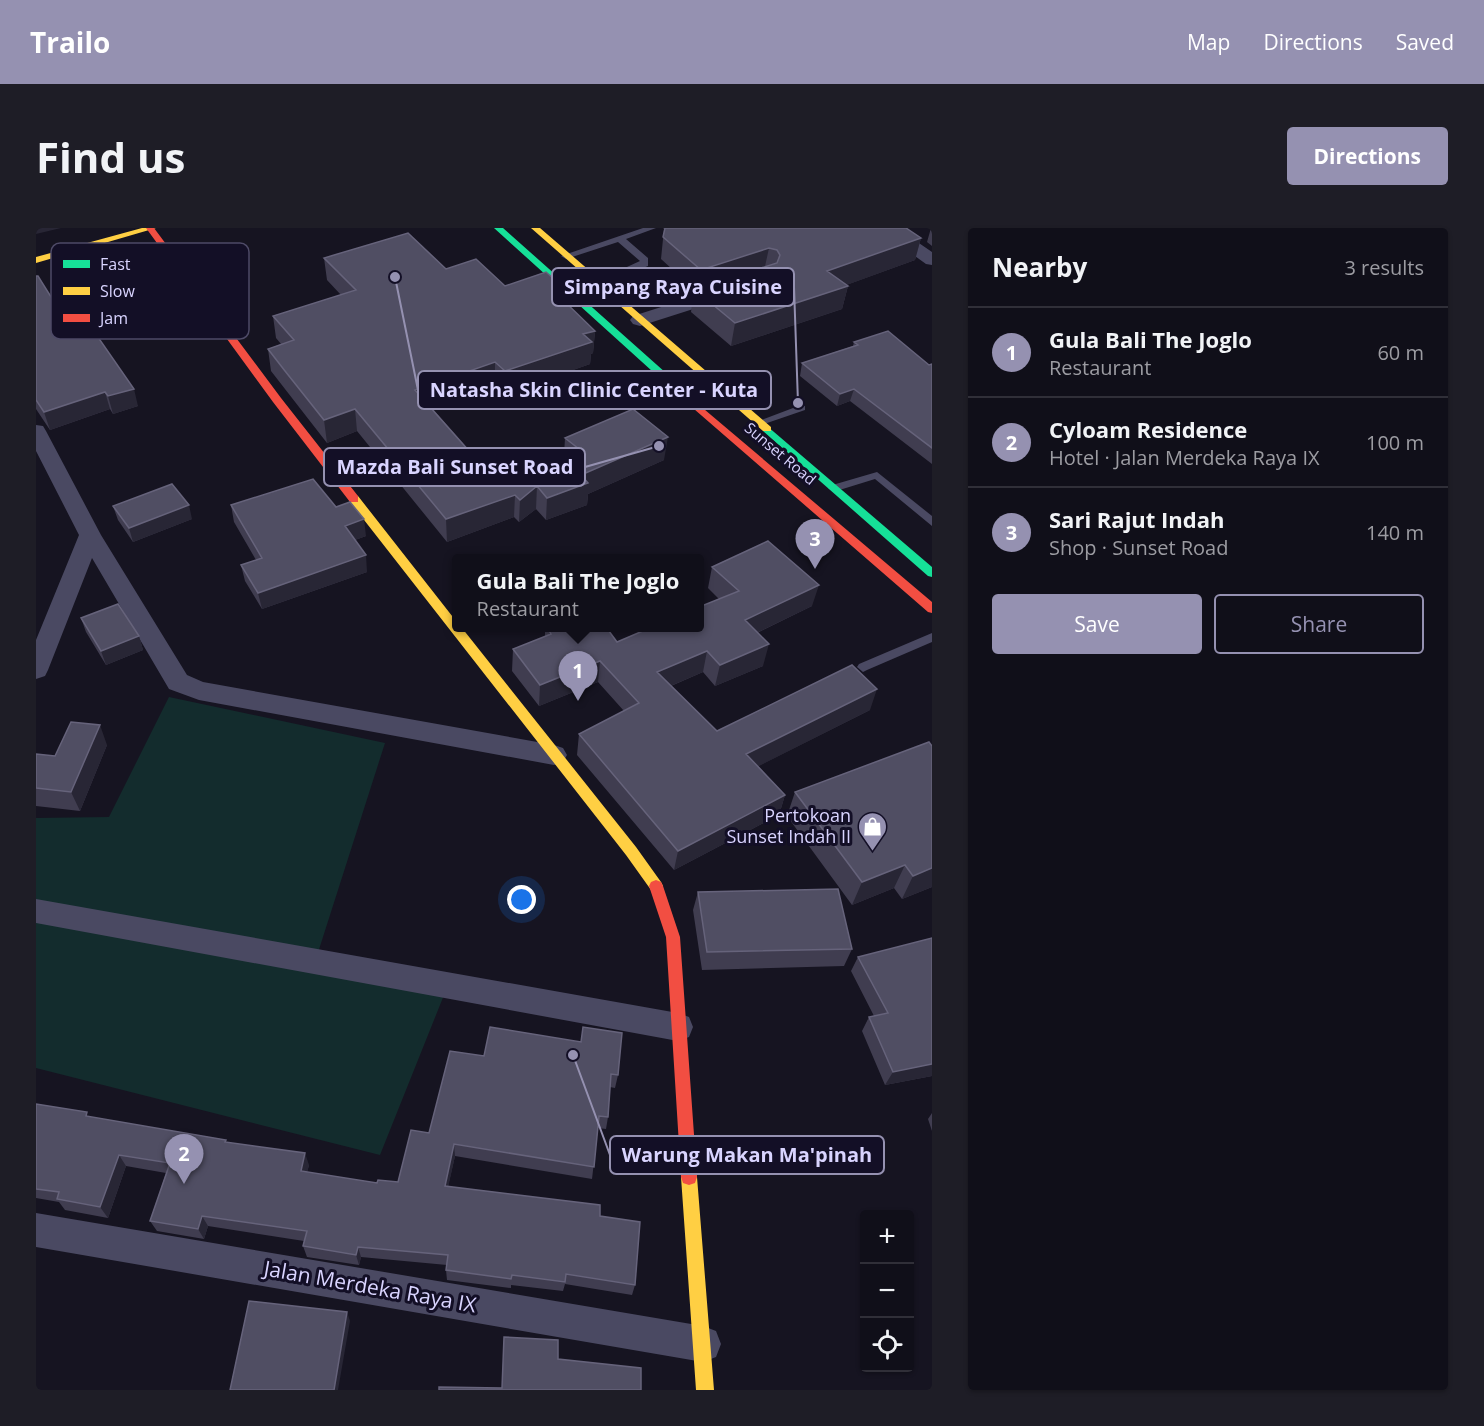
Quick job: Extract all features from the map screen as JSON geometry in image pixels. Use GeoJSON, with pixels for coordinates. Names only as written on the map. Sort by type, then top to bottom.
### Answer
{"type":"FeatureCollection","features":[{"type":"Feature","properties":{"kind":"main road"},"geometry":{"type":"LineString","coordinates":[[90,243],[150,228],[161,243]]}},
{"type":"Feature","properties":{"kind":"main road","name":"Sunset Road"},"geometry":{"type":"LineString","coordinates":[[498,228],[656,370],[932,609]]}},
{"type":"Feature","properties":{"kind":"main road","name":"Sunset Road"},"geometry":{"type":"LineString","coordinates":[[535,228],[761,422],[832,488],[932,573]]}},
{"type":"Feature","properties":{"kind":"main road"},"geometry":{"type":"LineString","coordinates":[[232,339],[452,624]]}},
{"type":"Feature","properties":{"kind":"main road"},"geometry":{"type":"LineString","coordinates":[[458,632],[631,851],[656,887],[673,937],[705,1390]]}},
{"type":"Feature","properties":{"kind":"street"},"geometry":{"type":"LineString","coordinates":[[885,228],[932,260]]}},
{"type":"Feature","properties":{"kind":"street"},"geometry":{"type":"LineString","coordinates":[[640,320],[742,287]]}},
{"type":"Feature","properties":{"kind":"street"},"geometry":{"type":"LineString","coordinates":[[36,432],[90,535],[171,675],[187,688],[554,755]]}},
{"type":"Feature","properties":{"kind":"street"},"geometry":{"type":"LineString","coordinates":[[36,670],[90,535]]}},
{"type":"Feature","properties":{"kind":"street"},"geometry":{"type":"LineString","coordinates":[[36,911],[678,1027]]}},
{"type":"Feature","properties":{"kind":"street","name":"Jalan Merdeka Raya IX"},"geometry":{"type":"LineString","coordinates":[[36,1230],[703,1344]]}},
{"type":"Feature","properties":{"kind":"lane"},"geometry":{"type":"LineString","coordinates":[[566,256],[652,228]]}},
{"type":"Feature","properties":{"kind":"lane"},"geometry":{"type":"LineString","coordinates":[[597,283],[645,264],[645,260],[620,239]]}},
{"type":"Feature","properties":{"kind":"lane"},"geometry":{"type":"LineString","coordinates":[[761,422],[801,408]]}},
{"type":"Feature","properties":{"kind":"lane"},"geometry":{"type":"LineString","coordinates":[[832,488],[877,475],[932,522]]}},
{"type":"Feature","properties":{"kind":"lane"},"geometry":{"type":"LineString","coordinates":[[863,667],[932,637]]}},
{"type":"Feature","properties":{"kind":"green space"},"geometry":{"type":"Polygon","coordinates":[[[169,697],[385,743],[315,962],[448,985],[380,1155],[36,1068],[36,818],[109,817],[169,697]]]}},
{"type":"Feature","properties":{"kind":"building"},"geometry":{"type":"Polygon","coordinates":[[[665,228],[906,228],[921,238],[827,271],[848,286],[735,323],[694,289],[777,263],[780,255],[777,250],[769,248],[701,270],[663,237],[665,228]]]}},
{"type":"Feature","properties":{"kind":"building"},"geometry":{"type":"Polygon","coordinates":[[[408,233],[446,269],[476,259],[505,286],[546,272],[571,294],[560,297],[595,331],[583,334],[592,342],[505,371],[495,362],[415,390],[494,479],[579,449],[565,438],[633,409],[668,437],[581,475],[588,483],[547,498],[537,486],[520,500],[515,495],[446,519],[355,409],[324,420],[268,349],[294,340],[273,316],[356,290],[324,258],[408,233]]]}},
{"type":"Feature","properties":{"kind":"building"},"geometry":{"type":"Polygon","coordinates":[[[36,276],[38,276],[51,297],[51,339],[99,339],[134,389],[108,396],[105,392],[44,412],[36,400],[36,276]]]}},
{"type":"Feature","properties":{"kind":"building"},"geometry":{"type":"Polygon","coordinates":[[[888,331],[929,365],[932,364],[932,448],[854,389],[840,394],[802,363],[858,345],[854,342],[888,331]]]}},
{"type":"Feature","properties":{"kind":"building"},"geometry":{"type":"Polygon","coordinates":[[[313,479],[336,507],[350,502],[364,519],[345,526],[366,555],[258,593],[241,565],[262,558],[231,505],[313,479]]]}},
{"type":"Feature","properties":{"kind":"building"},"geometry":{"type":"Polygon","coordinates":[[[172,484],[189,505],[129,528],[113,506],[172,484]]]}},
{"type":"Feature","properties":{"kind":"building"},"geometry":{"type":"Polygon","coordinates":[[[768,541],[819,585],[745,620],[769,644],[720,665],[707,651],[657,672],[717,731],[852,665],[877,689],[746,754],[785,795],[678,851],[579,734],[639,703],[600,661],[540,685],[513,649],[551,634],[550,632],[610,632],[617,642],[640,632],[704,632],[704,605],[739,591],[712,567],[768,541]]]}},
{"type":"Feature","properties":{"kind":"building"},"geometry":{"type":"Polygon","coordinates":[[[118,604],[139,636],[101,651],[81,618],[118,604]]]}},
{"type":"Feature","properties":{"kind":"building"},"geometry":{"type":"Polygon","coordinates":[[[71,722],[100,725],[71,792],[36,788],[36,754],[55,756],[71,722]]]}},
{"type":"Feature","properties":{"kind":"building","name":"Pertokoan Sunset Indah II"},"geometry":{"type":"Polygon","coordinates":[[[929,742],[932,746],[932,868],[913,876],[905,865],[862,882],[795,792],[929,742]]]}},
{"type":"Feature","properties":{"kind":"building"},"geometry":{"type":"Polygon","coordinates":[[[838,889],[852,949],[707,952],[698,892],[838,889]]]}},
{"type":"Feature","properties":{"kind":"building"},"geometry":{"type":"Polygon","coordinates":[[[932,938],[932,1064],[893,1072],[869,1017],[888,1013],[858,957],[932,938]]]}},
{"type":"Feature","properties":{"kind":"building"},"geometry":{"type":"Polygon","coordinates":[[[490,1027],[581,1042],[583,1027],[622,1033],[618,1075],[611,1074],[608,1117],[599,1116],[594,1167],[454,1144],[445,1186],[600,1205],[600,1216],[640,1222],[635,1285],[566,1274],[565,1282],[512,1275],[511,1279],[446,1270],[448,1255],[358,1247],[356,1255],[303,1246],[307,1231],[202,1216],[198,1229],[150,1221],[170,1163],[119,1155],[100,1207],[57,1199],[59,1192],[36,1189],[36,1104],[87,1112],[86,1116],[226,1140],[225,1142],[305,1153],[301,1171],[377,1183],[378,1180],[398,1182],[411,1130],[429,1133],[450,1051],[484,1056],[490,1027]]]}},
{"type":"Feature","properties":{"kind":"building"},"geometry":{"type":"Polygon","coordinates":[[[249,1301],[347,1312],[334,1390],[230,1390],[249,1301]]]}},
{"type":"Feature","properties":{"kind":"building"},"geometry":{"type":"Polygon","coordinates":[[[504,1337],[558,1340],[558,1359],[641,1368],[641,1390],[439,1390],[439,1387],[502,1388],[504,1337]]]}},
{"type":"Feature","properties":{"kind":"traffic: fast"},"geometry":{"type":"LineString","coordinates":[[498,228],[698,407]]}},
{"type":"Feature","properties":{"kind":"traffic: fast"},"geometry":{"type":"LineString","coordinates":[[767,429],[932,573]]}},
{"type":"Feature","properties":{"kind":"traffic: slow"},"geometry":{"type":"LineString","coordinates":[[98,243],[152,228]]}},
{"type":"Feature","properties":{"kind":"traffic: slow"},"geometry":{"type":"LineString","coordinates":[[535,228],[767,429]]}},
{"type":"Feature","properties":{"kind":"traffic: slow"},"geometry":{"type":"LineString","coordinates":[[36,260],[51,256]]}},
{"type":"Feature","properties":{"kind":"traffic: slow"},"geometry":{"type":"LineString","coordinates":[[354,499],[452,624]]}},
{"type":"Feature","properties":{"kind":"traffic: slow"},"geometry":{"type":"LineString","coordinates":[[459,632],[656,886]]}},
{"type":"Feature","properties":{"kind":"traffic: slow"},"geometry":{"type":"LineString","coordinates":[[689,1177],[705,1390]]}},
{"type":"Feature","properties":{"kind":"traffic: jam"},"geometry":{"type":"LineString","coordinates":[[150,228],[161,243]]}},
{"type":"Feature","properties":{"kind":"traffic: jam"},"geometry":{"type":"LineString","coordinates":[[232,339],[354,499]]}},
{"type":"Feature","properties":{"kind":"traffic: jam"},"geometry":{"type":"LineString","coordinates":[[698,407],[932,609]]}},
{"type":"Feature","properties":{"kind":"traffic: jam"},"geometry":{"type":"LineString","coordinates":[[656,886],[673,937],[689,1177]]}},
{"type":"Feature","properties":{"kind":"place","name":"Natasha Skin Clinic Center - Kuta"},"geometry":{"type":"Point","coordinates":[395,277]}},
{"type":"Feature","properties":{"kind":"place","name":"Simpang Raya Cuisine"},"geometry":{"type":"Point","coordinates":[798,403]}},
{"type":"Feature","properties":{"kind":"place","name":"Mazda Bali Sunset Road"},"geometry":{"type":"Point","coordinates":[659,446]}},
{"type":"Feature","properties":{"kind":"place","name":"Sari Rajut Indah"},"geometry":{"type":"Point","coordinates":[815,569]}},
{"type":"Feature","properties":{"kind":"place","name":"Gula Bali The Joglo"},"geometry":{"type":"Point","coordinates":[578,701]}},
{"type":"Feature","properties":{"kind":"place","name":"Pertokoan Sunset Indah II"},"geometry":{"type":"Point","coordinates":[872,852]}},
{"type":"Feature","properties":{"kind":"place","name":"Warung Makan Ma'pinah"},"geometry":{"type":"Point","coordinates":[573,1055]}},
{"type":"Feature","properties":{"kind":"place","name":"Cyloam Residence"},"geometry":{"type":"Point","coordinates":[184,1184]}}]}
